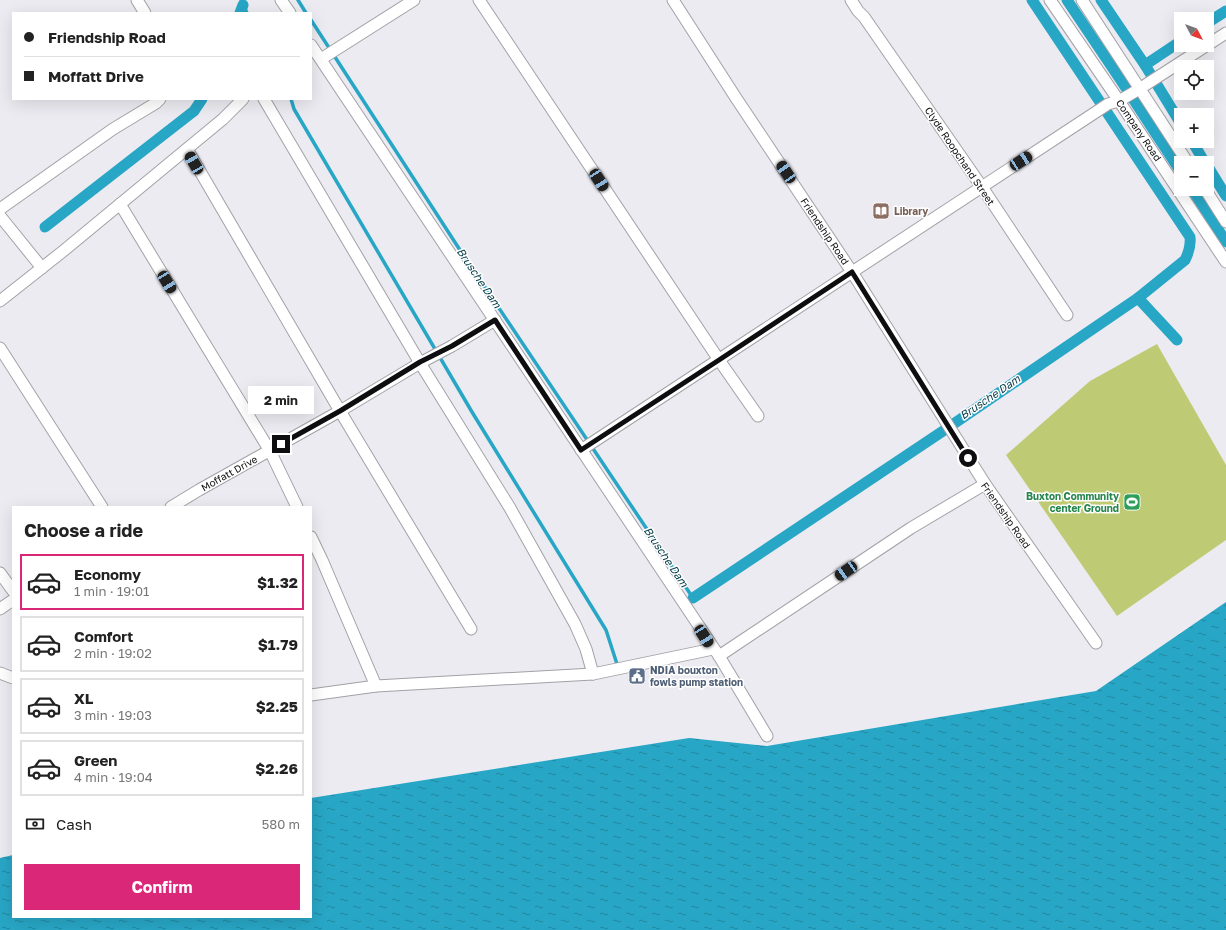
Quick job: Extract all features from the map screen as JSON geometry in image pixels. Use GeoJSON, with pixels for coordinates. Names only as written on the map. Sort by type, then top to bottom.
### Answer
{"type":"FeatureCollection","features":[{"type":"Feature","properties":{"kind":"street"},"geometry":{"type":"LineString","coordinates":[[137,0],[144,12]]}},
{"type":"Feature","properties":{"kind":"street"},"geometry":{"type":"LineString","coordinates":[[281,0],[289,12]]}},
{"type":"Feature","properties":{"kind":"street"},"geometry":{"type":"LineString","coordinates":[[321,59],[414,0]]}},
{"type":"Feature","properties":{"kind":"street"},"geometry":{"type":"LineString","coordinates":[[479,0],[758,416]]}},
{"type":"Feature","properties":{"kind":"street","name":"Friendship Road"},"geometry":{"type":"LineString","coordinates":[[673,0],[740,104],[852,272],[940,415],[985,484],[1096,643]]}},
{"type":"Feature","properties":{"kind":"street","name":"Clyde Roopchand Street"},"geometry":{"type":"LineString","coordinates":[[851,0],[982,187],[1067,315]]}},
{"type":"Feature","properties":{"kind":"street","name":"Company Road"},"geometry":{"type":"LineString","coordinates":[[1050,0],[1123,99],[1226,262]]}},
{"type":"Feature","properties":{"kind":"street"},"geometry":{"type":"LineString","coordinates":[[1082,0],[1183,156]]}},
{"type":"Feature","properties":{"kind":"street"},"geometry":{"type":"LineString","coordinates":[[588,446],[1104,107],[1123,99],[1140,89],[1226,33]]}},
{"type":"Feature","properties":{"kind":"street"},"geometry":{"type":"LineString","coordinates":[[312,46],[495,320],[588,446],[767,736]]}},
{"type":"Feature","properties":{"kind":"street"},"geometry":{"type":"LineString","coordinates":[[0,209],[113,129],[159,100]]}},
{"type":"Feature","properties":{"kind":"street"},"geometry":{"type":"LineString","coordinates":[[0,301],[187,149],[223,119],[242,100]]}},
{"type":"Feature","properties":{"kind":"street"},"geometry":{"type":"LineString","coordinates":[[265,100],[424,361],[510,508],[575,624],[586,649],[593,674]]}},
{"type":"Feature","properties":{"kind":"street"},"geometry":{"type":"LineString","coordinates":[[187,149],[340,411],[471,629]]}},
{"type":"Feature","properties":{"kind":"street"},"geometry":{"type":"LineString","coordinates":[[1209,196],[1226,222]]}},
{"type":"Feature","properties":{"kind":"street"},"geometry":{"type":"LineString","coordinates":[[120,204],[270,451],[297,506]]}},
{"type":"Feature","properties":{"kind":"street"},"geometry":{"type":"LineString","coordinates":[[0,216],[42,268]]}},
{"type":"Feature","properties":{"kind":"street","name":"Moffatt Drive"},"geometry":{"type":"LineString","coordinates":[[173,506],[340,411],[495,320]]}},
{"type":"Feature","properties":{"kind":"street"},"geometry":{"type":"LineString","coordinates":[[0,348],[101,506]]}},
{"type":"Feature","properties":{"kind":"street"},"geometry":{"type":"LineString","coordinates":[[312,695],[376,686],[593,674],[716,652],[911,528],[985,484]]}},
{"type":"Feature","properties":{"kind":"street"},"geometry":{"type":"LineString","coordinates":[[312,538],[376,686]]}},
{"type":"Feature","properties":{"kind":"street"},"geometry":{"type":"LineString","coordinates":[[0,573],[12,590]]}},
{"type":"Feature","properties":{"kind":"street"},"geometry":{"type":"LineString","coordinates":[[0,609],[12,601]]}},
{"type":"Feature","properties":{"kind":"street"},"geometry":{"type":"LineString","coordinates":[[0,673],[12,678]]}},
{"type":"Feature","properties":{"kind":"green space","name":"Buxton Community center Ground"},"geometry":{"type":"Polygon","coordinates":[[[1157,344],[1226,465],[1226,540],[1117,616],[1006,455],[1090,381],[1157,344]]]}},
{"type":"Feature","properties":{"kind":"water"},"geometry":{"type":"Polygon","coordinates":[[[1226,602],[1226,930],[0,930],[0,858],[12,855],[12,918],[312,918],[312,798],[689,738],[767,746],[1096,691],[1226,602]]]}},
{"type":"Feature","properties":{"kind":"waterway"},"geometry":{"type":"LineString","coordinates":[[241,0],[247,12]]}},
{"type":"Feature","properties":{"kind":"waterway","name":"Brusche Dam"},"geometry":{"type":"LineString","coordinates":[[298,0],[305,12]]}},
{"type":"Feature","properties":{"kind":"waterway"},"geometry":{"type":"LineString","coordinates":[[1032,0],[1190,237],[1188,254],[1185,260],[1138,298]]}},
{"type":"Feature","properties":{"kind":"waterway"},"geometry":{"type":"LineString","coordinates":[[1067,0],[1174,161]]}},
{"type":"Feature","properties":{"kind":"waterway"},"geometry":{"type":"LineString","coordinates":[[1101,0],[1145,65],[1174,113]]}},
{"type":"Feature","properties":{"kind":"waterway"},"geometry":{"type":"LineString","coordinates":[[240,12],[243,5]]}},
{"type":"Feature","properties":{"kind":"waterway"},"geometry":{"type":"LineString","coordinates":[[1214,19],[1226,11]]}},
{"type":"Feature","properties":{"kind":"waterway","name":"Brusche Dam"},"geometry":{"type":"LineString","coordinates":[[312,22],[458,247],[693,598]]}},
{"type":"Feature","properties":{"kind":"waterway"},"geometry":{"type":"LineString","coordinates":[[1145,65],[1174,46]]}},
{"type":"Feature","properties":{"kind":"waterway"},"geometry":{"type":"LineString","coordinates":[[45,227],[194,111],[201,100]]}},
{"type":"Feature","properties":{"kind":"waterway"},"geometry":{"type":"LineString","coordinates":[[291,100],[294,109],[472,412],[606,630],[617,664]]}},
{"type":"Feature","properties":{"kind":"waterway"},"geometry":{"type":"LineString","coordinates":[[1196,148],[1201,156]]}},
{"type":"Feature","properties":{"kind":"waterway"},"geometry":{"type":"LineString","coordinates":[[1214,176],[1226,196]]}},
{"type":"Feature","properties":{"kind":"waterway"},"geometry":{"type":"LineString","coordinates":[[1196,196],[1226,242]]}},
{"type":"Feature","properties":{"kind":"waterway","name":"Brusche Dam"},"geometry":{"type":"LineString","coordinates":[[693,598],[949,427],[1138,298],[1177,340]]}},
{"type":"Feature","properties":{"kind":"place","name":"Library"},"geometry":{"type":"Point","coordinates":[881,211]}},
{"type":"Feature","properties":{"kind":"place","name":"Buxton Community center Ground"},"geometry":{"type":"Point","coordinates":[1132,502]}},
{"type":"Feature","properties":{"kind":"place","name":"NDIA bouxton fowls pump station"},"geometry":{"type":"Point","coordinates":[637,676]}},
{"type":"Feature","properties":{"kind":"route"},"geometry":{"type":"LineString","coordinates":[[281,444],[340,411],[420,362],[452,346],[495,320],[581,450],[852,272],[968,458]]}}]}
